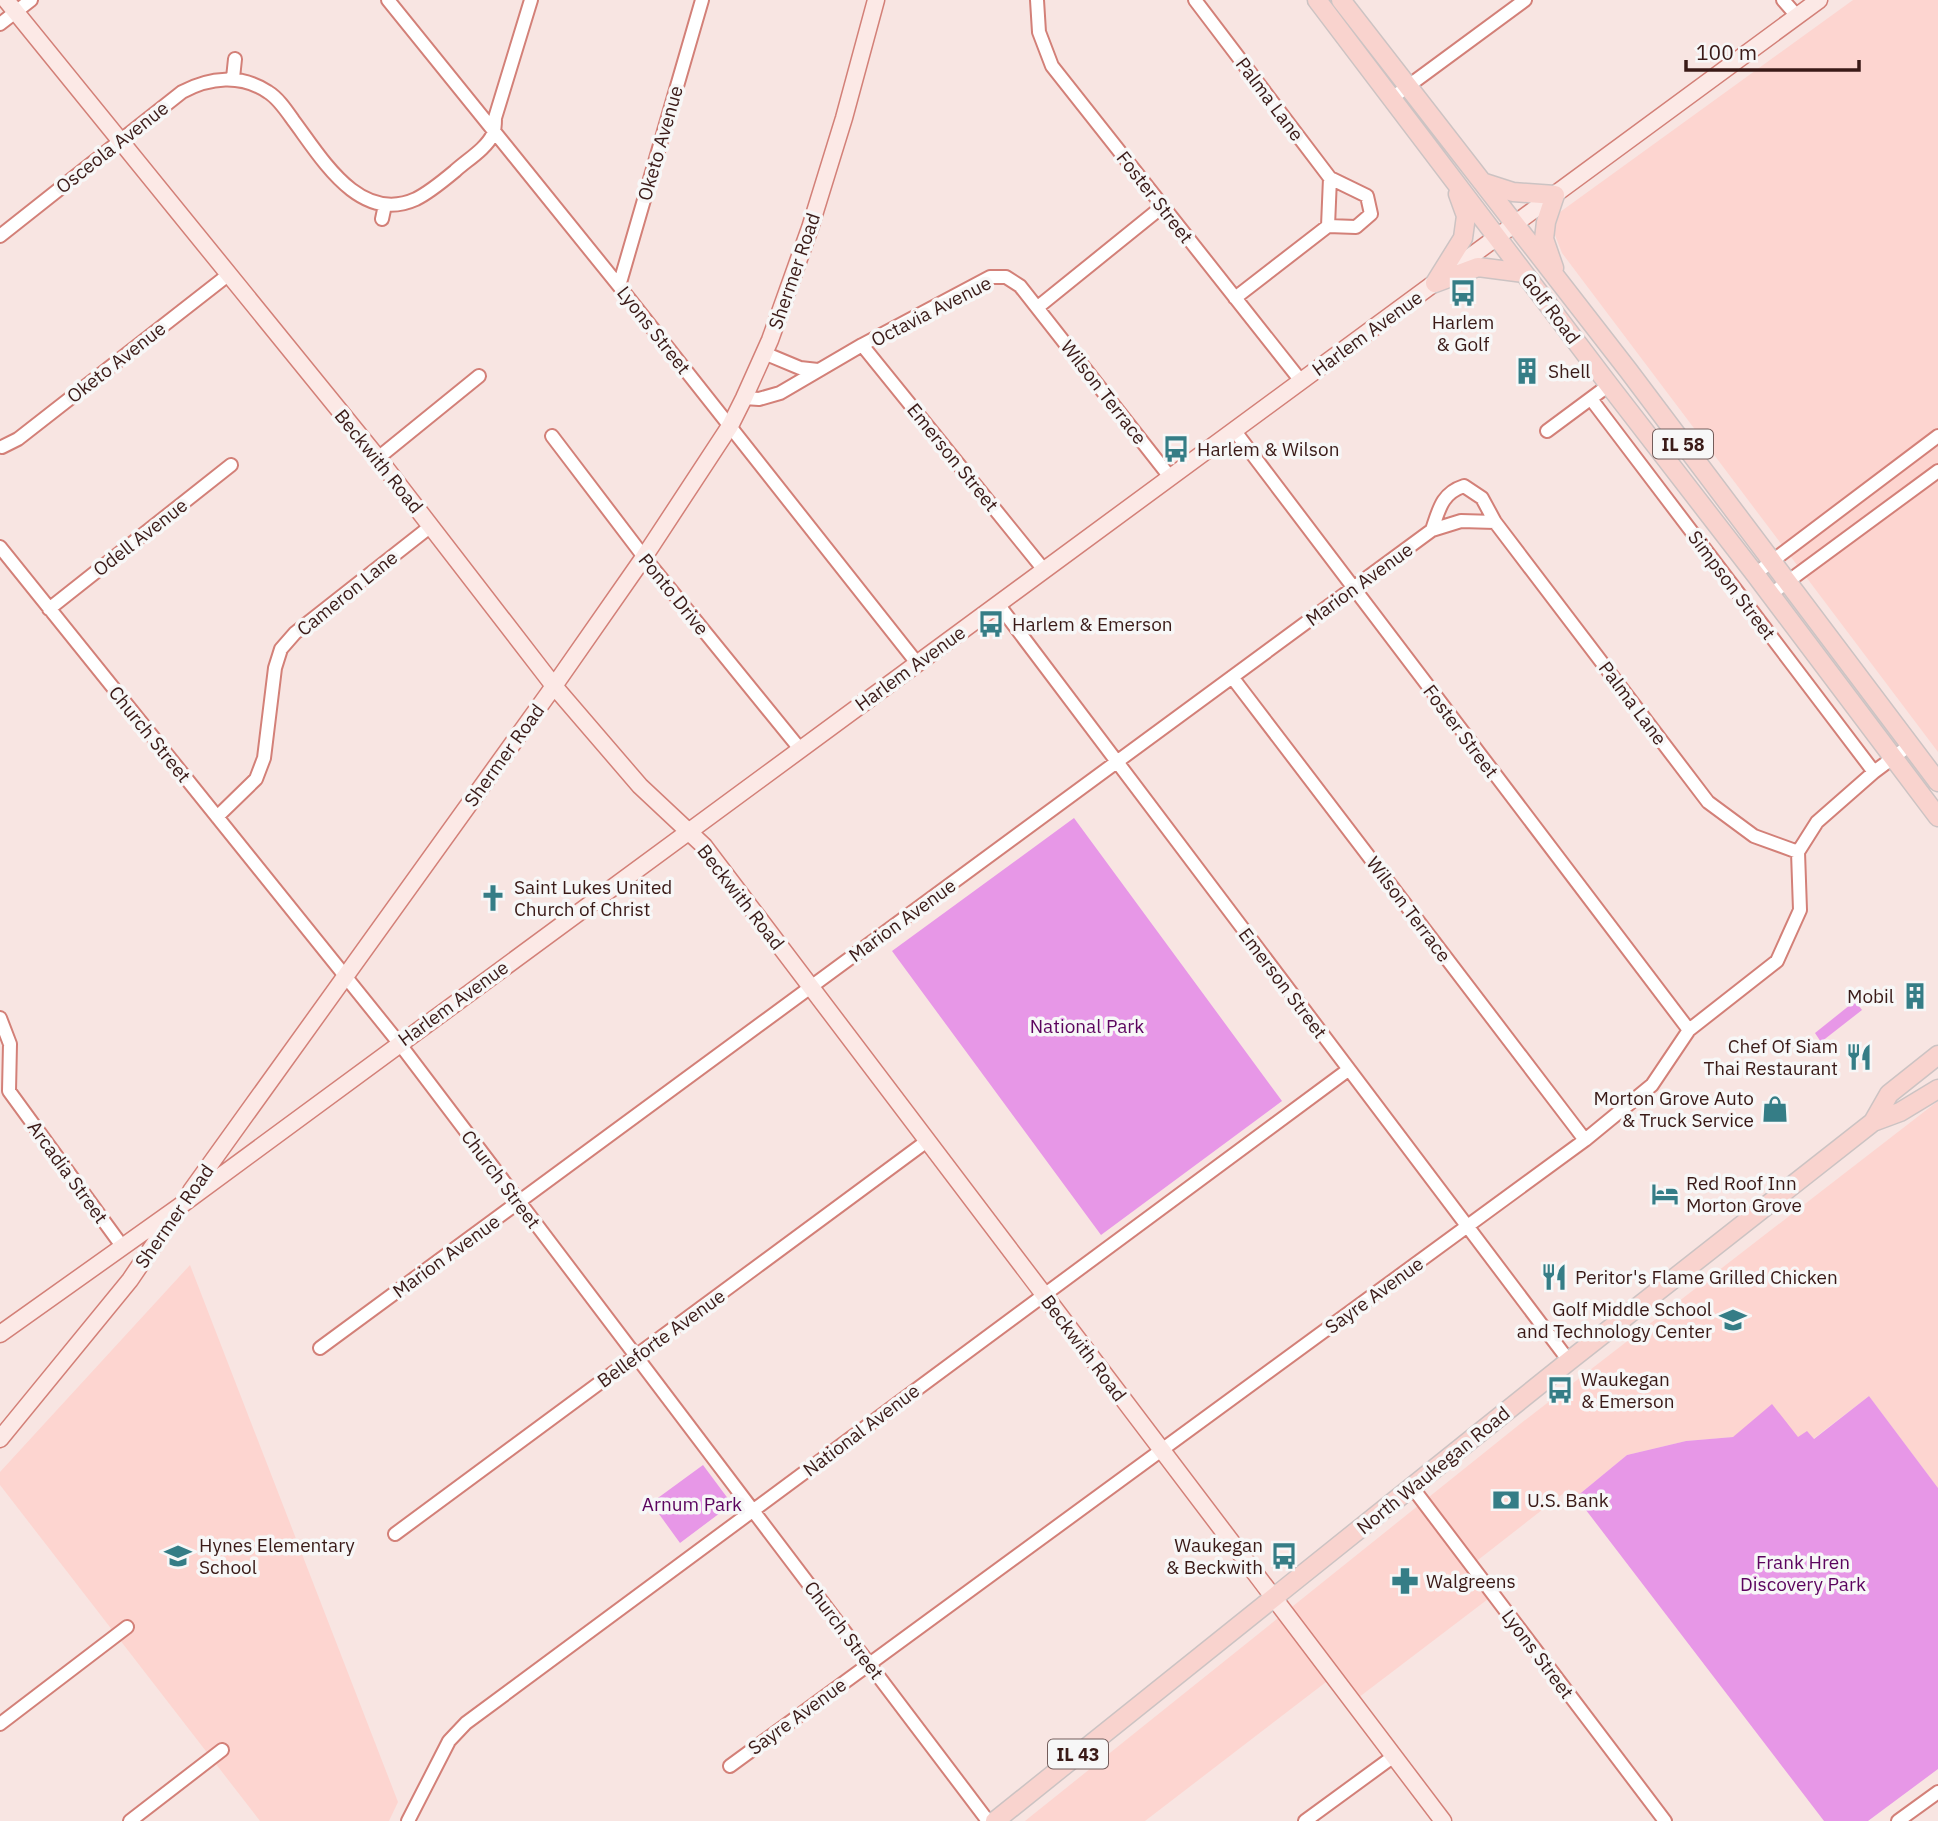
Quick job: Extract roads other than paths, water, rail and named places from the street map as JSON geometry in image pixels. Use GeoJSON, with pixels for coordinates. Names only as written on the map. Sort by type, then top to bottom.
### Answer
{"type":"FeatureCollection","features":[{"type":"Feature","properties":{"kind":"main road","name":"Shermer Road"},"geometry":{"type":"LineString","coordinates":[[0,1439],[130,1280],[180,1206],[644,557],[730,426],[764,353],[810,228],[876,0]]}},
{"type":"Feature","properties":{"kind":"main road","name":"Golf Road"},"geometry":{"type":"LineString","coordinates":[[1317,0],[1938,817]]}},
{"type":"Feature","properties":{"kind":"main road","name":"Golf Road"},"geometry":{"type":"LineString","coordinates":[[1341,0],[1772,561],[1938,782]]}},
{"type":"Feature","properties":{"kind":"main road","name":"Harlem Avenue"},"geometry":{"type":"LineString","coordinates":[[0,1334],[180,1206],[1819,0]]}},
{"type":"Feature","properties":{"kind":"main road","name":"Beckwith Road"},"geometry":{"type":"LineString","coordinates":[[11,6],[378,458],[554,685],[640,786],[704,846],[1443,1821]]}},
{"type":"Feature","properties":{"kind":"main road"},"geometry":{"type":"LineString","coordinates":[[1435,283],[1463,238],[1466,216],[1452,177]]}},
{"type":"Feature","properties":{"kind":"main road"},"geometry":{"type":"LineString","coordinates":[[1482,182],[1513,192],[1555,195],[1546,222],[1544,239],[1559,283]]}},
{"type":"Feature","properties":{"kind":"main road"},"geometry":{"type":"LineString","coordinates":[[1435,283],[1478,267],[1524,272]]}},
{"type":"Feature","properties":{"kind":"main road","name":"North Waukegan Road"},"geometry":{"type":"LineString","coordinates":[[1873,1122],[1889,1094],[1938,1055]]}},
{"type":"Feature","properties":{"kind":"main road","name":"North Waukegan Road"},"geometry":{"type":"LineString","coordinates":[[995,1821],[1569,1361],[1873,1122],[1900,1112],[1938,1089]]}},
{"type":"Feature","properties":{"kind":"street"},"geometry":{"type":"LineString","coordinates":[[0,24],[11,6],[30,0]]}},
{"type":"Feature","properties":{"kind":"street","name":"Lyons Street"},"geometry":{"type":"LineString","coordinates":[[388,0],[620,286],[917,663]]}},
{"type":"Feature","properties":{"kind":"street"},"geometry":{"type":"LineString","coordinates":[[235,59],[233,78],[269,92],[345,185],[370,201],[385,205],[401,204],[433,188],[483,147],[494,133],[495,118],[531,0]]}},
{"type":"Feature","properties":{"kind":"street","name":"Oketo Avenue"},"geometry":{"type":"LineString","coordinates":[[620,286],[702,0]]}},
{"type":"Feature","properties":{"kind":"street","name":"Foster Street"},"geometry":{"type":"LineString","coordinates":[[1037,0],[1039,32],[1052,66],[1301,381]]}},
{"type":"Feature","properties":{"kind":"street","name":"Palma Lane"},"geometry":{"type":"LineString","coordinates":[[1195,0],[1330,178]]}},
{"type":"Feature","properties":{"kind":"street"},"geometry":{"type":"LineString","coordinates":[[1392,98],[1525,0]]}},
{"type":"Feature","properties":{"kind":"street"},"geometry":{"type":"LineString","coordinates":[[1783,0],[1797,16]]}},
{"type":"Feature","properties":{"kind":"street","name":"Osceola Avenue"},"geometry":{"type":"LineString","coordinates":[[0,236],[182,92],[194,85],[233,78]]}},
{"type":"Feature","properties":{"kind":"street"},"geometry":{"type":"LineString","coordinates":[[1235,298],[1328,226],[1356,227],[1371,214],[1367,196],[1330,178],[1328,226]]}},
{"type":"Feature","properties":{"kind":"street"},"geometry":{"type":"LineString","coordinates":[[382,219],[385,205]]}},
{"type":"Feature","properties":{"kind":"street"},"geometry":{"type":"LineString","coordinates":[[1038,307],[1163,206]]}},
{"type":"Feature","properties":{"kind":"street","name":"Oketo Avenue"},"geometry":{"type":"LineString","coordinates":[[2,447],[18,439],[228,275]]}},
{"type":"Feature","properties":{"kind":"street","name":"Octavia Avenue"},"geometry":{"type":"LineString","coordinates":[[744,398],[759,399],[780,393],[862,345],[990,277],[1006,277],[1020,286],[1038,307]]}},
{"type":"Feature","properties":{"kind":"street","name":"Wilson Terrace"},"geometry":{"type":"LineString","coordinates":[[1038,307],[1170,477]]}},
{"type":"Feature","properties":{"kind":"street","name":"Emerson Street"},"geometry":{"type":"LineString","coordinates":[[862,345],[1044,569]]}},
{"type":"Feature","properties":{"kind":"street"},"geometry":{"type":"LineString","coordinates":[[764,353],[800,368],[818,370]]}},
{"type":"Feature","properties":{"kind":"street"},"geometry":{"type":"LineString","coordinates":[[378,458],[479,376]]}},
{"type":"Feature","properties":{"kind":"street"},"geometry":{"type":"LineString","coordinates":[[1547,431],[1609,385]]}},
{"type":"Feature","properties":{"kind":"street","name":"Simpson Street"},"geometry":{"type":"LineString","coordinates":[[1591,398],[1874,772]]}},
{"type":"Feature","properties":{"kind":"street","name":"Foster Street"},"geometry":{"type":"LineString","coordinates":[[1234,430],[1689,1030]]}},
{"type":"Feature","properties":{"kind":"street","name":"Ponto Drive"},"geometry":{"type":"LineString","coordinates":[[552,436],[644,557],[800,749]]}},
{"type":"Feature","properties":{"kind":"street"},"geometry":{"type":"LineString","coordinates":[[1755,574],[1938,436]]}},
{"type":"Feature","properties":{"kind":"street","name":"Odell Avenue"},"geometry":{"type":"LineString","coordinates":[[50,609],[231,465]]}},
{"type":"Feature","properties":{"kind":"street"},"geometry":{"type":"LineString","coordinates":[[1771,594],[1938,471]]}},
{"type":"Feature","properties":{"kind":"street","name":"Palma Lane"},"geometry":{"type":"LineString","coordinates":[[1432,530],[1440,507],[1451,490],[1464,486],[1482,498],[1495,522],[1709,802],[1754,836],[1798,852]]}},
{"type":"Feature","properties":{"kind":"street","name":"Marion Avenue"},"geometry":{"type":"LineString","coordinates":[[320,1348],[1432,530],[1461,521],[1495,522]]}},
{"type":"Feature","properties":{"kind":"street","name":"Cameron Lane"},"geometry":{"type":"LineString","coordinates":[[217,817],[256,779],[264,758],[275,668],[281,649],[295,634],[431,526]]}},
{"type":"Feature","properties":{"kind":"street","name":"Church Street"},"geometry":{"type":"LineString","coordinates":[[0,547],[398,1043],[988,1821]]}},
{"type":"Feature","properties":{"kind":"street","name":"Emerson Street"},"geometry":{"type":"LineString","coordinates":[[998,604],[1569,1361]]}},
{"type":"Feature","properties":{"kind":"street","name":"Wilson Terrace"},"geometry":{"type":"LineString","coordinates":[[1232,677],[1585,1140]]}},
{"type":"Feature","properties":{"kind":"street"},"geometry":{"type":"LineString","coordinates":[[1798,852],[1817,822],[1874,772],[1910,745]]}},
{"type":"Feature","properties":{"kind":"street","name":"Sayre Avenue"},"geometry":{"type":"LineString","coordinates":[[730,1766],[1585,1140],[1652,1085],[1689,1030],[1777,961],[1800,910],[1798,852]]}},
{"type":"Feature","properties":{"kind":"street","name":"Arcadia Street"},"geometry":{"type":"LineString","coordinates":[[0,1018],[10,1044],[4,1096],[122,1246]]}},
{"type":"Feature","properties":{"kind":"street","name":"National Avenue"},"geometry":{"type":"LineString","coordinates":[[408,1821],[449,1741],[466,1723],[1348,1070]]}},
{"type":"Feature","properties":{"kind":"street","name":"Belleforte Avenue"},"geometry":{"type":"LineString","coordinates":[[395,1534],[927,1141]]}},
{"type":"Feature","properties":{"kind":"street","name":"Lyons Street"},"geometry":{"type":"LineString","coordinates":[[1412,1487],[1664,1821]]}},
{"type":"Feature","properties":{"kind":"street"},"geometry":{"type":"LineString","coordinates":[[0,1724],[127,1627]]}},
{"type":"Feature","properties":{"kind":"street"},"geometry":{"type":"LineString","coordinates":[[130,1821],[222,1750]]}},
{"type":"Feature","properties":{"kind":"street"},"geometry":{"type":"LineString","coordinates":[[1305,1821],[1394,1756]]}},
{"type":"Feature","properties":{"kind":"street"},"geometry":{"type":"LineString","coordinates":[[1898,1821],[1938,1792]]}},
{"type":"Feature","properties":{"kind":"place","name":"Harlem & Golf"},"geometry":{"type":"Point","coordinates":[1463,293]}},
{"type":"Feature","properties":{"kind":"place","name":"Shell"},"geometry":{"type":"Point","coordinates":[1527,371]}},
{"type":"Feature","properties":{"kind":"place","name":"Harlem & Wilson"},"geometry":{"type":"Point","coordinates":[1176,449]}},
{"type":"Feature","properties":{"kind":"place","name":"Harlem & Emerson"},"geometry":{"type":"Point","coordinates":[991,624]}},
{"type":"Feature","properties":{"kind":"place","name":"Saint Lukes United Church of Christ"},"geometry":{"type":"Point","coordinates":[493,898]}},
{"type":"Feature","properties":{"kind":"place","name":"Mobil"},"geometry":{"type":"Point","coordinates":[1915,996]}},
{"type":"Feature","properties":{"kind":"place","name":"Chef Of Siam Thai Restaurant"},"geometry":{"type":"Point","coordinates":[1859,1057]}},
{"type":"Feature","properties":{"kind":"place","name":"Morton Grove Auto & Truck Service"},"geometry":{"type":"Point","coordinates":[1775,1109]}},
{"type":"Feature","properties":{"kind":"place","name":"Red Roof Inn Morton Grove"},"geometry":{"type":"Point","coordinates":[1665,1194]}},
{"type":"Feature","properties":{"kind":"place","name":"Peritor's Flame Grilled Chicken"},"geometry":{"type":"Point","coordinates":[1554,1277]}},
{"type":"Feature","properties":{"kind":"place","name":"Golf Middle School and Technology Center"},"geometry":{"type":"Point","coordinates":[1733,1320]}},
{"type":"Feature","properties":{"kind":"place","name":"Waukegan & Emerson"},"geometry":{"type":"Point","coordinates":[1560,1390]}},
{"type":"Feature","properties":{"kind":"place","name":"U.S. Bank"},"geometry":{"type":"Point","coordinates":[1506,1500]}},
{"type":"Feature","properties":{"kind":"place","name":"Hynes Elementary School"},"geometry":{"type":"Point","coordinates":[178,1556]}},
{"type":"Feature","properties":{"kind":"place","name":"Waukegan & Beckwith"},"geometry":{"type":"Point","coordinates":[1284,1556]}},
{"type":"Feature","properties":{"kind":"place","name":"Walgreens"},"geometry":{"type":"Point","coordinates":[1405,1581]}},
{"type":"Feature","properties":{"kind":"park label","name":"National Park"},"geometry":{"type":"Point","coordinates":[1087,1026]}},
{"type":"Feature","properties":{"kind":"park label","name":"Arnum Park"},"geometry":{"type":"Point","coordinates":[692,1504]}},
{"type":"Feature","properties":{"kind":"park label","name":"Frank Hren Discovery Park"},"geometry":{"type":"Point","coordinates":[1803,1573]}}]}
